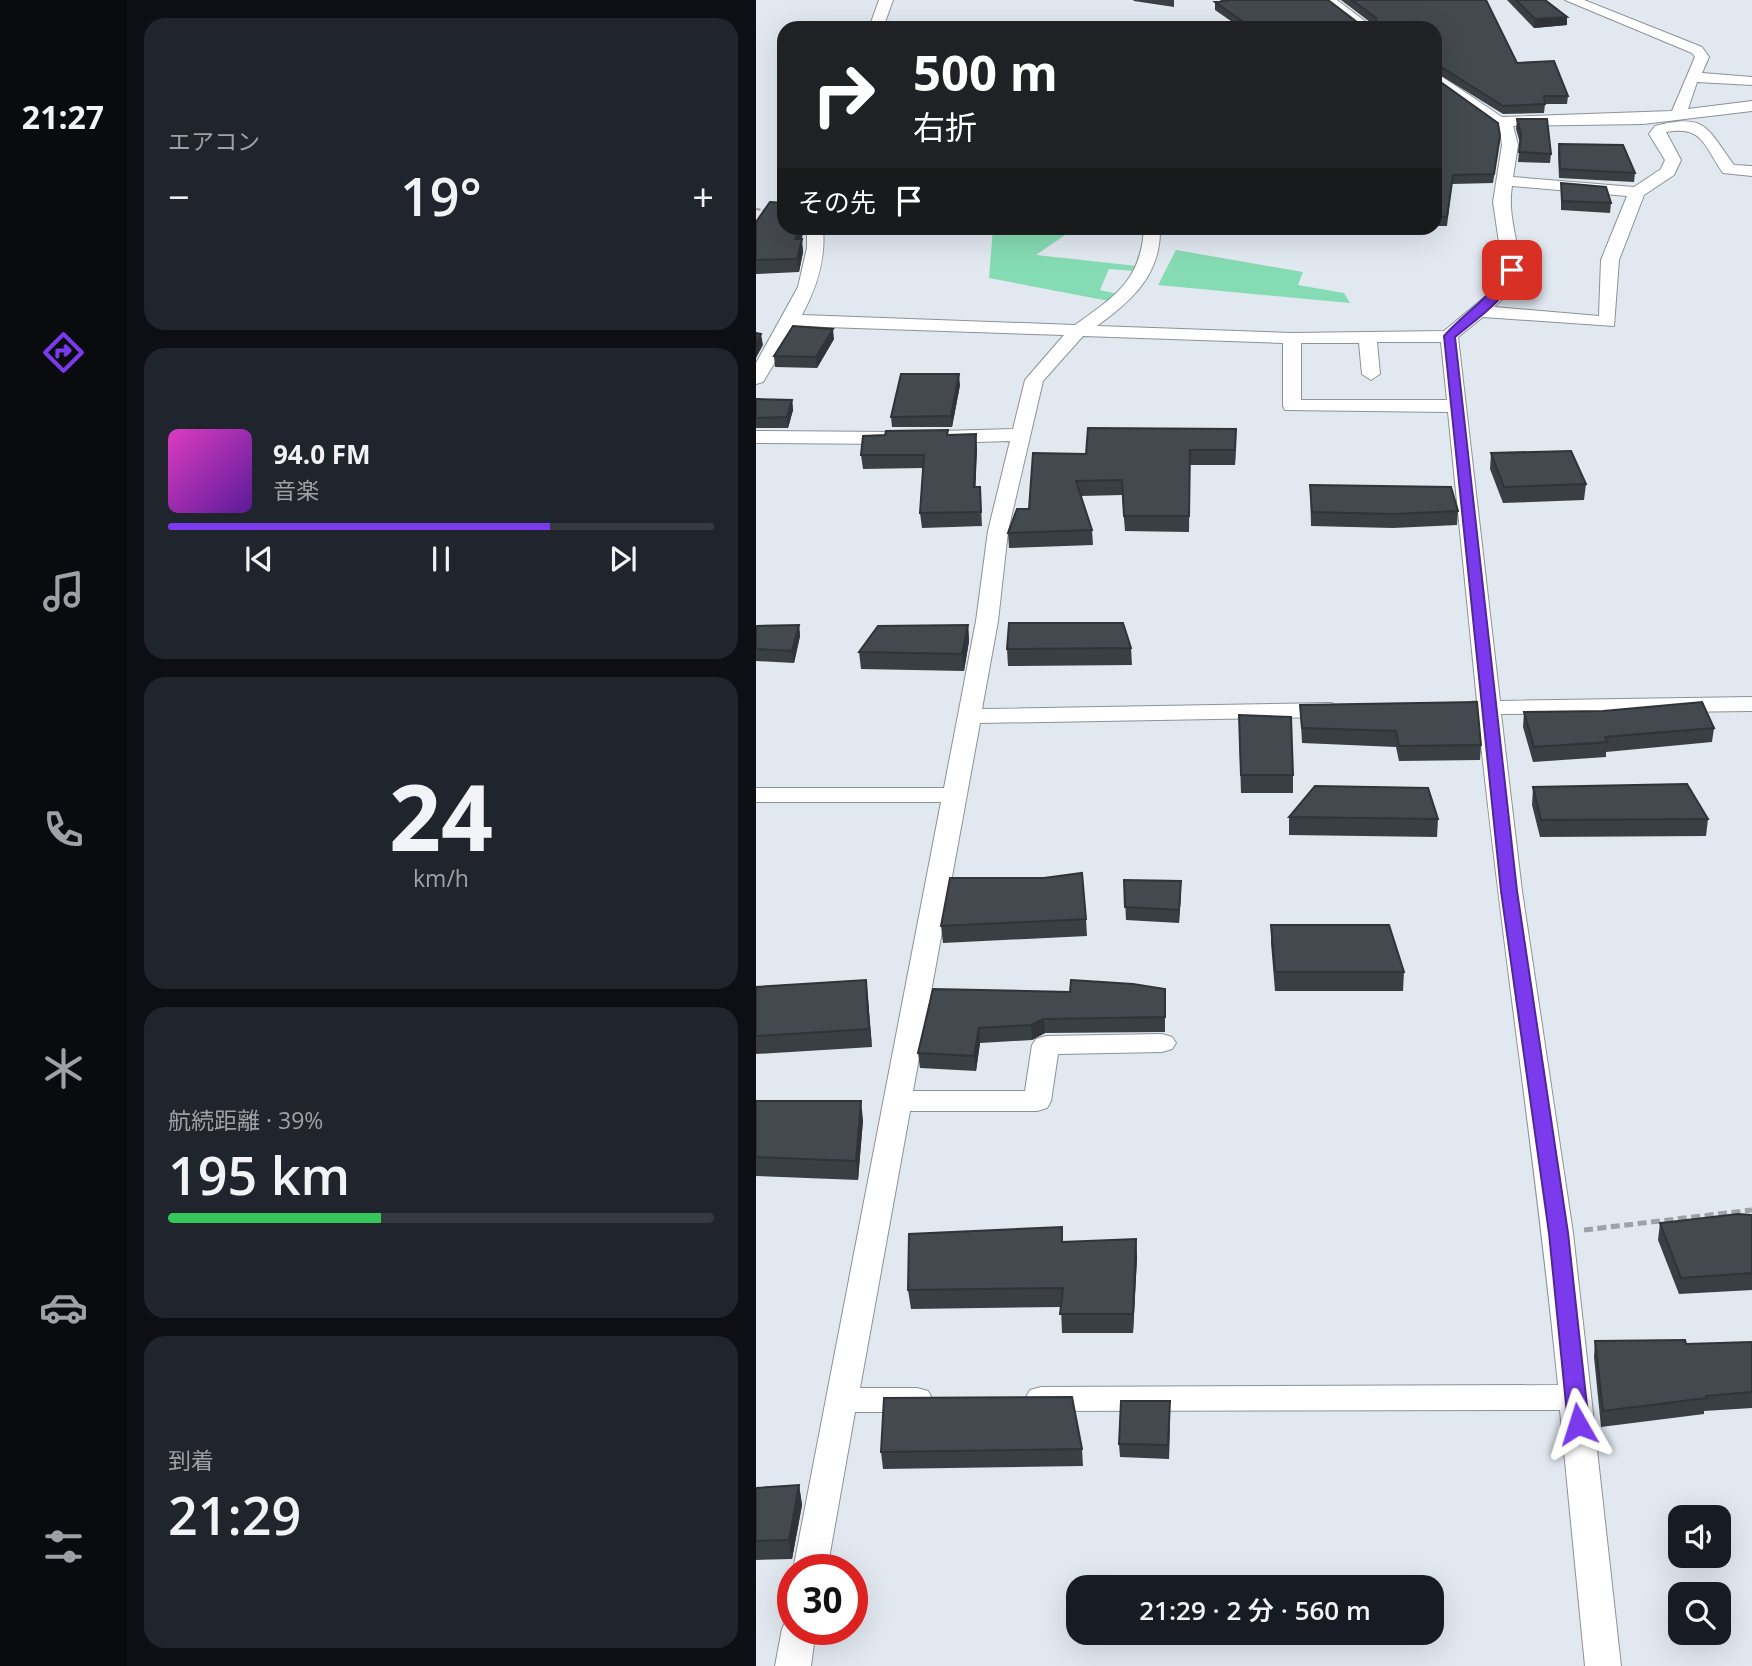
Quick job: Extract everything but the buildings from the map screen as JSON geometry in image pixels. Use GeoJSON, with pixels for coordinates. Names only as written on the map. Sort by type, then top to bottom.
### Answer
{"type":"FeatureCollection","features":[{"type":"Feature","properties":{"kind":"street"},"geometry":{"type":"LineString","coordinates":[[878,21],[886,0]]}},
{"type":"Feature","properties":{"kind":"street"},"geometry":{"type":"LineString","coordinates":[[1328,0],[1357,21]]}},
{"type":"Feature","properties":{"kind":"street"},"geometry":{"type":"LineString","coordinates":[[1572,0],[1697,50],[1702,57],[1686,90],[1683,119]]}},
{"type":"Feature","properties":{"kind":"street"},"geometry":{"type":"LineString","coordinates":[[1694,77],[1752,81]]}},
{"type":"Feature","properties":{"kind":"street"},"geometry":{"type":"LineString","coordinates":[[790,320],[1292,338],[1450,336],[1508,281],[1512,270],[1510,248],[1502,223],[1504,181],[1510,145],[1507,128],[1442,81]]}},
{"type":"Feature","properties":{"kind":"street"},"geometry":{"type":"LineString","coordinates":[[1499,121],[1683,119],[1752,106]]}},
{"type":"Feature","properties":{"kind":"street"},"geometry":{"type":"LineString","coordinates":[[1683,119],[1699,128],[1729,170],[1752,171]]}},
{"type":"Feature","properties":{"kind":"street"},"geometry":{"type":"LineString","coordinates":[[1478,311],[1608,322],[1610,260],[1637,192],[1668,172],[1673,160],[1657,134],[1660,129],[1683,119]]}},
{"type":"Feature","properties":{"kind":"street"},"geometry":{"type":"LineString","coordinates":[[1504,181],[1637,192]]}},
{"type":"Feature","properties":{"kind":"street"},"geometry":{"type":"LineString","coordinates":[[756,378],[790,320],[813,270],[818,248],[816,235]]}},
{"type":"Feature","properties":{"kind":"street"},"geometry":{"type":"LineString","coordinates":[[813,1554],[987,621],[998,531],[1034,380],[1079,330],[1117,303],[1138,282],[1152,253],[1152,235]]}},
{"type":"Feature","properties":{"kind":"street"},"geometry":{"type":"LineString","coordinates":[[1450,336],[1509,891],[1558,1233],[1603,1666]]}},
{"type":"Feature","properties":{"kind":"street"},"geometry":{"type":"LineString","coordinates":[[1292,338],[1292,407],[1458,406]]}},
{"type":"Feature","properties":{"kind":"street"},"geometry":{"type":"LineString","coordinates":[[1368,338],[1371,374]]}},
{"type":"Feature","properties":{"kind":"street"},"geometry":{"type":"LineString","coordinates":[[756,437],[1022,435]]}},
{"type":"Feature","properties":{"kind":"street"},"geometry":{"type":"LineString","coordinates":[[1448,708],[1752,704]]}},
{"type":"Feature","properties":{"kind":"street"},"geometry":{"type":"LineString","coordinates":[[969,716],[1352,710]]}},
{"type":"Feature","properties":{"kind":"street"},"geometry":{"type":"LineString","coordinates":[[756,796],[955,795]]}},
{"type":"Feature","properties":{"kind":"street"},"geometry":{"type":"LineString","coordinates":[[896,1101],[1037,1101],[1046,1045],[1162,1043]]}},
{"type":"Feature","properties":{"kind":"street"},"geometry":{"type":"LineString","coordinates":[[1007,1399],[1576,1397]]}},
{"type":"Feature","properties":{"kind":"street"},"geometry":{"type":"LineString","coordinates":[[841,1400],[952,1400]]}},
{"type":"Feature","properties":{"kind":"street"},"geometry":{"type":"LineString","coordinates":[[793,1666],[796,1645]]}},
{"type":"Feature","properties":{"kind":"path"},"geometry":{"type":"LineString","coordinates":[[756,209],[775,211]]}},
{"type":"Feature","properties":{"kind":"path"},"geometry":{"type":"LineString","coordinates":[[1558,1233],[1752,1210]]}},
{"type":"Feature","properties":{"kind":"green space"},"geometry":{"type":"Polygon","coordinates":[[[992,235],[1065,235],[1036,255],[1137,266],[1135,271],[1109,269],[1100,290],[1118,294],[1109,301],[989,278],[992,235]]]}},
{"type":"Feature","properties":{"kind":"green space"},"geometry":{"type":"Polygon","coordinates":[[[1176,250],[1303,272],[1298,285],[1344,293],[1350,303],[1158,285],[1176,250]]]}},
{"type":"Feature","properties":{"kind":"route"},"geometry":{"type":"LineString","coordinates":[[1512,270],[1508,281],[1492,300],[1450,336],[1509,891],[1558,1233],[1578,1424]]}}]}
